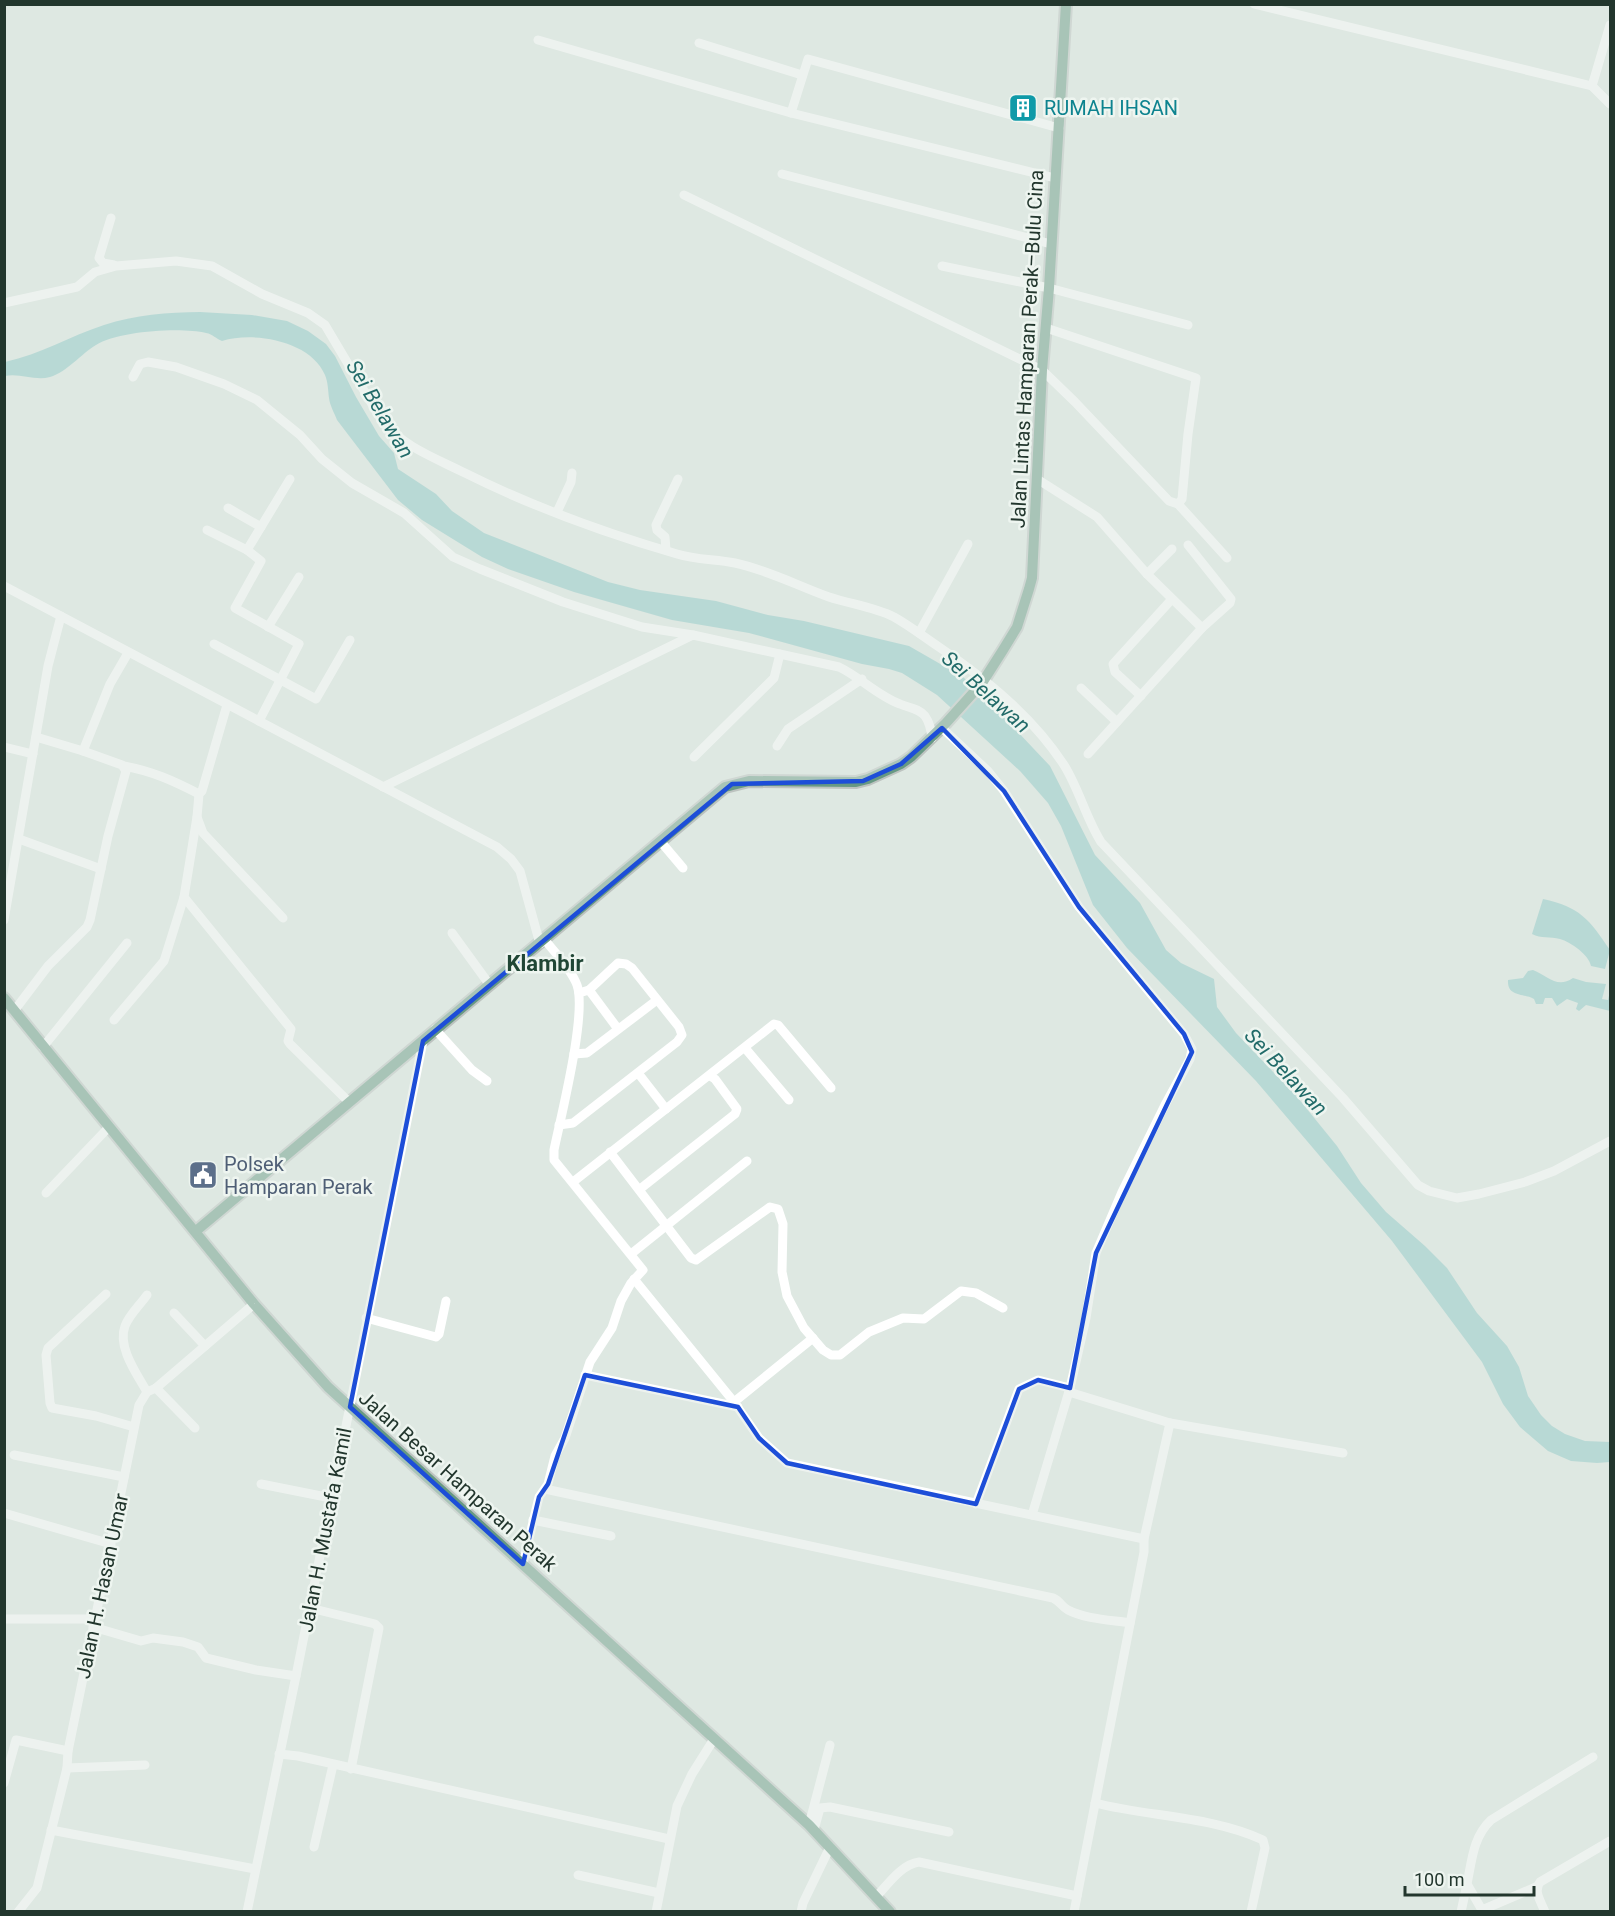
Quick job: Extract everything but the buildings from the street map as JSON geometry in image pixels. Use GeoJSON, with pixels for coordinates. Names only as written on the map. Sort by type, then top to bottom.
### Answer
{"type":"FeatureCollection","features":[{"type":"Feature","properties":{"kind":"main road","name":"Jalan Lintas Hamparan Perak–Bulu Cina"},"geometry":{"type":"LineString","coordinates":[[944,725],[983,681],[1017,627],[1032,578],[1042,370],[1066,4]]}},
{"type":"Feature","properties":{"kind":"main road"},"geometry":{"type":"LineString","coordinates":[[196,1231],[725,787],[749,781],[805,783],[862,781],[901,764],[944,725]]}},
{"type":"Feature","properties":{"kind":"main road","name":"Jalan Besar Hamparan Perak"},"geometry":{"type":"LineString","coordinates":[[4,999],[254,1304],[328,1387],[811,1827],[890,1911]]}},
{"type":"Feature","properties":{"kind":"street"},"geometry":{"type":"LineString","coordinates":[[1254,4],[1592,86],[1611,104]]}},
{"type":"Feature","properties":{"kind":"street"},"geometry":{"type":"LineString","coordinates":[[1592,86],[1611,25]]}},
{"type":"Feature","properties":{"kind":"street"},"geometry":{"type":"LineString","coordinates":[[538,40],[791,113],[1055,178]]}},
{"type":"Feature","properties":{"kind":"street"},"geometry":{"type":"LineString","coordinates":[[699,44],[802,75]]}},
{"type":"Feature","properties":{"kind":"street"},"geometry":{"type":"LineString","coordinates":[[791,113],[808,59],[1059,128]]}},
{"type":"Feature","properties":{"kind":"street"},"geometry":{"type":"LineString","coordinates":[[782,174],[1051,244]]}},
{"type":"Feature","properties":{"kind":"street"},"geometry":{"type":"LineString","coordinates":[[684,195],[1042,370],[1169,501],[1178,504],[1227,558]]}},
{"type":"Feature","properties":{"kind":"street"},"geometry":{"type":"LineString","coordinates":[[111,218],[99,258],[103,263],[116,266]]}},
{"type":"Feature","properties":{"kind":"street"},"geometry":{"type":"LineString","coordinates":[[4,303],[77,287],[95,272],[116,266],[176,261],[202,263],[217,268],[262,294],[308,313],[325,325],[382,421],[394,434],[410,445],[485,483],[590,526],[686,556],[734,562],[772,573],[833,598],[892,616],[919,633],[983,681],[1018,709],[1046,738],[1073,780],[1101,842],[1343,1098],[1418,1185],[1429,1191],[1457,1198],[1479,1194],[1538,1177],[1611,1141]]}},
{"type":"Feature","properties":{"kind":"street"},"geometry":{"type":"LineString","coordinates":[[942,266],[1049,288],[1188,325]]}},
{"type":"Feature","properties":{"kind":"street"},"geometry":{"type":"LineString","coordinates":[[1046,328],[1197,379],[1188,434],[1182,499],[1178,504]]}},
{"type":"Feature","properties":{"kind":"street"},"geometry":{"type":"LineString","coordinates":[[133,377],[140,364],[148,362],[176,368],[243,392],[276,414],[335,471],[359,488],[404,513],[453,557],[539,593],[607,617],[642,627],[693,635],[827,663],[845,669],[893,701],[918,710],[929,723],[932,738]]}},
{"type":"Feature","properties":{"kind":"street"},"geometry":{"type":"LineString","coordinates":[[557,512],[571,482],[572,473]]}},
{"type":"Feature","properties":{"kind":"street"},"geometry":{"type":"LineString","coordinates":[[248,550],[290,479]]}},
{"type":"Feature","properties":{"kind":"street"},"geometry":{"type":"LineString","coordinates":[[666,550],[665,537],[657,530],[656,525],[678,479]]}},
{"type":"Feature","properties":{"kind":"street"},"geometry":{"type":"LineString","coordinates":[[1037,479],[1096,517],[1202,628]]}},
{"type":"Feature","properties":{"kind":"street"},"geometry":{"type":"LineString","coordinates":[[228,508],[261,527]]}},
{"type":"Feature","properties":{"kind":"street"},"geometry":{"type":"LineString","coordinates":[[207,530],[248,550],[261,561],[235,608],[298,644],[259,721]]}},
{"type":"Feature","properties":{"kind":"street"},"geometry":{"type":"LineString","coordinates":[[919,633],[969,543]]}},
{"type":"Feature","properties":{"kind":"street"},"geometry":{"type":"LineString","coordinates":[[1088,754],[1202,628],[1230,603],[1231,599],[1188,545]]}},
{"type":"Feature","properties":{"kind":"street"},"geometry":{"type":"LineString","coordinates":[[1148,574],[1172,549]]}},
{"type":"Feature","properties":{"kind":"street"},"geometry":{"type":"LineString","coordinates":[[268,627],[299,577]]}},
{"type":"Feature","properties":{"kind":"street"},"geometry":{"type":"LineString","coordinates":[[4,586],[497,847],[511,859],[523,878],[543,942],[572,975],[579,993],[574,1054],[554,1150],[554,1160],[643,1270],[634,1279],[621,1301],[612,1328],[592,1357],[565,1438],[555,1456],[545,1489],[538,1497],[523,1564]]}},
{"type":"Feature","properties":{"kind":"street"},"geometry":{"type":"LineString","coordinates":[[1141,696],[1115,672],[1113,664],[1173,599]]}},
{"type":"Feature","properties":{"kind":"street"},"geometry":{"type":"LineString","coordinates":[[4,920],[48,666],[61,616]]}},
{"type":"Feature","properties":{"kind":"street"},"geometry":{"type":"LineString","coordinates":[[383,787],[693,635]]}},
{"type":"Feature","properties":{"kind":"street"},"geometry":{"type":"LineString","coordinates":[[214,644],[317,699],[350,640]]}},
{"type":"Feature","properties":{"kind":"street"},"geometry":{"type":"LineString","coordinates":[[83,751],[110,684],[128,653]]}},
{"type":"Feature","properties":{"kind":"street"},"geometry":{"type":"LineString","coordinates":[[694,757],[774,678],[780,654]]}},
{"type":"Feature","properties":{"kind":"street"},"geometry":{"type":"LineString","coordinates":[[777,746],[788,729],[862,679]]}},
{"type":"Feature","properties":{"kind":"street"},"geometry":{"type":"LineString","coordinates":[[1081,688],[1117,722]]}},
{"type":"Feature","properties":{"kind":"street"},"geometry":{"type":"LineString","coordinates":[[114,1020],[164,961],[184,897],[199,794],[202,791],[227,705]]}},
{"type":"Feature","properties":{"kind":"street"},"geometry":{"type":"LineString","coordinates":[[944,725],[1005,791],[1079,908],[1184,1035],[1192,1049],[1190,1059],[1122,1192],[1096,1252],[1086,1318],[1069,1390],[1032,1515]]}},
{"type":"Feature","properties":{"kind":"street"},"geometry":{"type":"LineString","coordinates":[[36,737],[169,778],[199,794]]}},
{"type":"Feature","properties":{"kind":"street"},"geometry":{"type":"LineString","coordinates":[[4,747],[33,754]]}},
{"type":"Feature","properties":{"kind":"street"},"geometry":{"type":"LineString","coordinates":[[14,1011],[48,966],[89,923],[126,771],[124,766]]}},
{"type":"Feature","properties":{"kind":"street"},"geometry":{"type":"LineString","coordinates":[[197,817],[201,829],[209,840],[283,918]]}},
{"type":"Feature","properties":{"kind":"street"},"geometry":{"type":"LineString","coordinates":[[19,839],[101,868]]}},
{"type":"Feature","properties":{"kind":"street"},"geometry":{"type":"LineString","coordinates":[[661,842],[683,868]]}},
{"type":"Feature","properties":{"kind":"street"},"geometry":{"type":"LineString","coordinates":[[184,897],[291,1029],[289,1042],[349,1102]]}},
{"type":"Feature","properties":{"kind":"street"},"geometry":{"type":"LineString","coordinates":[[452,933],[489,984]]}},
{"type":"Feature","properties":{"kind":"street"},"geometry":{"type":"LineString","coordinates":[[43,1047],[127,943]]}},
{"type":"Feature","properties":{"kind":"street"},"geometry":{"type":"LineString","coordinates":[[559,1125],[573,1123],[678,1042],[682,1035],[679,1026],[632,968],[622,963],[618,963],[589,990],[579,993]]}},
{"type":"Feature","properties":{"kind":"street"},"geometry":{"type":"LineString","coordinates":[[589,990],[618,1029]]}},
{"type":"Feature","properties":{"kind":"street"},"geometry":{"type":"LineString","coordinates":[[574,1054],[587,1053],[657,1000]]}},
{"type":"Feature","properties":{"kind":"street"},"geometry":{"type":"LineString","coordinates":[[573,1182],[777,1024],[831,1088]]}},
{"type":"Feature","properties":{"kind":"street"},"geometry":{"type":"LineString","coordinates":[[435,1029],[472,1070],[487,1081]]}},
{"type":"Feature","properties":{"kind":"street","name":"Jalan H. Mustafa Kamil"},"geometry":{"type":"LineString","coordinates":[[247,1911],[423,1041]]}},
{"type":"Feature","properties":{"kind":"street"},"geometry":{"type":"LineString","coordinates":[[745,1048],[789,1100]]}},
{"type":"Feature","properties":{"kind":"street"},"geometry":{"type":"LineString","coordinates":[[638,1073],[666,1109]]}},
{"type":"Feature","properties":{"kind":"street"},"geometry":{"type":"LineString","coordinates":[[640,1189],[735,1114],[736,1109],[715,1079],[710,1076]]}},
{"type":"Feature","properties":{"kind":"street"},"geometry":{"type":"LineString","coordinates":[[46,1193],[109,1127]]}},
{"type":"Feature","properties":{"kind":"street"},"geometry":{"type":"LineString","coordinates":[[610,1152],[691,1258],[696,1260],[770,1207],[776,1207],[783,1224],[782,1272],[787,1296],[813,1338],[823,1350],[831,1355],[840,1355],[869,1332],[903,1318],[924,1319],[961,1291],[976,1293],[1003,1308]]}},
{"type":"Feature","properties":{"kind":"street"},"geometry":{"type":"LineString","coordinates":[[631,1254],[668,1227],[747,1161]]}},
{"type":"Feature","properties":{"kind":"street"},"geometry":{"type":"LineString","coordinates":[[634,1279],[736,1404],[759,1438],[787,1463],[1144,1539]]}},
{"type":"Feature","properties":{"kind":"street"},"geometry":{"type":"LineString","coordinates":[[106,1294],[48,1348],[46,1355],[50,1403],[52,1408],[58,1410],[96,1416],[134,1427]]}},
{"type":"Feature","properties":{"kind":"street"},"geometry":{"type":"LineString","coordinates":[[147,1295],[125,1324],[122,1337],[131,1364],[147,1392],[156,1388],[254,1304]]}},
{"type":"Feature","properties":{"kind":"street"},"geometry":{"type":"LineString","coordinates":[[366,1318],[436,1337],[439,1334],[446,1301]]}},
{"type":"Feature","properties":{"kind":"street"},"geometry":{"type":"LineString","coordinates":[[174,1313],[205,1346]]}},
{"type":"Feature","properties":{"kind":"street"},"geometry":{"type":"LineString","coordinates":[[736,1404],[813,1338]]}},
{"type":"Feature","properties":{"kind":"street"},"geometry":{"type":"LineString","coordinates":[[585,1376],[736,1404]]}},
{"type":"Feature","properties":{"kind":"street"},"geometry":{"type":"LineString","coordinates":[[976,1503],[1019,1389],[1038,1380],[1170,1423],[1343,1452]]}},
{"type":"Feature","properties":{"kind":"street"},"geometry":{"type":"LineString","coordinates":[[156,1388],[195,1428]]}},
{"type":"Feature","properties":{"kind":"street","name":"Jalan H. Hasan Umar"},"geometry":{"type":"LineString","coordinates":[[22,1910],[37,1888],[67,1768],[68,1751],[134,1427],[139,1405],[147,1392]]}},
{"type":"Feature","properties":{"kind":"street"},"geometry":{"type":"LineString","coordinates":[[1074,1911],[1144,1552],[1144,1539],[1170,1423]]}},
{"type":"Feature","properties":{"kind":"street"},"geometry":{"type":"LineString","coordinates":[[14,1455],[124,1477]]}},
{"type":"Feature","properties":{"kind":"street"},"geometry":{"type":"LineString","coordinates":[[261,1484],[332,1498]]}},
{"type":"Feature","properties":{"kind":"street"},"geometry":{"type":"LineString","coordinates":[[545,1489],[1053,1598],[1059,1600],[1066,1610],[1130,1623]]}},
{"type":"Feature","properties":{"kind":"street"},"geometry":{"type":"LineString","coordinates":[[4,1513],[111,1545]]}},
{"type":"Feature","properties":{"kind":"street"},"geometry":{"type":"LineString","coordinates":[[533,1520],[611,1536]]}},
{"type":"Feature","properties":{"kind":"street"},"geometry":{"type":"LineString","coordinates":[[310,1608],[375,1624],[379,1628],[351,1769]]}},
{"type":"Feature","properties":{"kind":"street"},"geometry":{"type":"LineString","coordinates":[[4,1619],[94,1623],[141,1641],[153,1638],[183,1642],[198,1647],[206,1658],[256,1670],[296,1676]]}},
{"type":"Feature","properties":{"kind":"street"},"geometry":{"type":"LineString","coordinates":[[4,1783],[7,1757],[14,1742],[18,1739],[68,1751]]}},
{"type":"Feature","properties":{"kind":"street"},"geometry":{"type":"LineString","coordinates":[[656,1911],[677,1806],[692,1774],[714,1739]]}},
{"type":"Feature","properties":{"kind":"street"},"geometry":{"type":"LineString","coordinates":[[811,1827],[830,1745]]}},
{"type":"Feature","properties":{"kind":"street"},"geometry":{"type":"LineString","coordinates":[[279,1754],[297,1756],[669,1839]]}},
{"type":"Feature","properties":{"kind":"street"},"geometry":{"type":"LineString","coordinates":[[1461,1911],[1475,1843],[1485,1825],[1593,1757]]}},
{"type":"Feature","properties":{"kind":"street"},"geometry":{"type":"LineString","coordinates":[[67,1768],[145,1765]]}},
{"type":"Feature","properties":{"kind":"street"},"geometry":{"type":"LineString","coordinates":[[314,1847],[333,1765]]}},
{"type":"Feature","properties":{"kind":"street"},"geometry":{"type":"LineString","coordinates":[[1095,1803],[1194,1821],[1263,1840],[1264,1848],[1251,1911]]}},
{"type":"Feature","properties":{"kind":"street"},"geometry":{"type":"LineString","coordinates":[[811,1827],[820,1808],[830,1807],[950,1832]]}},
{"type":"Feature","properties":{"kind":"street"},"geometry":{"type":"LineString","coordinates":[[51,1830],[255,1869]]}},
{"type":"Feature","properties":{"kind":"street"},"geometry":{"type":"LineString","coordinates":[[1467,1884],[1480,1908],[1484,1910],[1536,1887],[1540,1882],[1611,1841]]}},
{"type":"Feature","properties":{"kind":"street"},"geometry":{"type":"LineString","coordinates":[[801,1911],[830,1847]]}},
{"type":"Feature","properties":{"kind":"street"},"geometry":{"type":"LineString","coordinates":[[876,1897],[905,1868],[912,1863],[919,1862],[1077,1896]]}},
{"type":"Feature","properties":{"kind":"street"},"geometry":{"type":"LineString","coordinates":[[578,1875],[659,1893]]}},
{"type":"Feature","properties":{"kind":"street"},"geometry":{"type":"LineString","coordinates":[[1536,1887],[1536,1893],[1545,1911]]}},
{"type":"Feature","properties":{"kind":"highlighted area"},"geometry":{"type":"Polygon","coordinates":[[[942,728],[1004,791],[1079,907],[1184,1034],[1192,1052],[1096,1253],[1070,1388],[1038,1380],[1019,1389],[976,1504],[787,1463],[759,1438],[738,1407],[585,1375],[548,1484],[539,1497],[523,1564],[350,1407],[423,1041],[732,784],[863,781],[901,764],[942,728]]]}},
{"type":"Feature","properties":{"kind":"water","name":"Sei Belawan"},"geometry":{"type":"Polygon","coordinates":[[[200,312],[252,315],[287,321],[308,331],[326,344],[335,356],[379,436],[394,453],[398,469],[436,494],[452,511],[484,533],[608,582],[640,590],[716,601],[768,615],[804,621],[909,646],[963,677],[1050,766],[1095,855],[1140,903],[1166,950],[1181,963],[1214,979],[1217,1007],[1236,1033],[1298,1098],[1337,1146],[1361,1183],[1386,1212],[1447,1268],[1477,1313],[1507,1346],[1519,1367],[1528,1396],[1541,1415],[1565,1434],[1585,1441],[1610,1442],[1610,1462],[1571,1461],[1548,1451],[1520,1427],[1503,1404],[1482,1362],[1392,1241],[1256,1081],[1127,948],[1093,905],[1061,826],[1048,803],[1020,771],[937,695],[902,673],[889,669],[862,664],[749,633],[672,620],[574,592],[508,569],[482,557],[422,520],[398,500],[337,420],[330,401],[325,375],[318,363],[295,347],[265,338],[235,338],[222,341],[195,331],[166,330],[134,333],[96,345],[62,371],[50,377],[5,376],[5,362],[104,325],[152,315],[200,312]]]}},
{"type":"Feature","properties":{"kind":"water"},"geometry":{"type":"Polygon","coordinates":[[[1543,899],[1575,910],[1589,922],[1610,950],[1605,969],[1591,966],[1583,953],[1564,941],[1532,934],[1543,899]]]}},
{"type":"Feature","properties":{"kind":"water"},"geometry":{"type":"Polygon","coordinates":[[[1533,970],[1557,982],[1573,978],[1606,984],[1602,999],[1608,1000],[1610,991],[1610,1011],[1586,1005],[1579,1011],[1576,1009],[1578,1003],[1567,999],[1557,1006],[1552,998],[1545,998],[1543,1004],[1536,1004],[1534,999],[1516,994],[1510,989],[1508,980],[1523,978],[1528,971],[1533,970]]]}},
{"type":"Feature","properties":{"kind":"place","name":"RUMAH IHSAN"},"geometry":{"type":"Point","coordinates":[1023,108]}},
{"type":"Feature","properties":{"kind":"place","name":"Polsek Hamparan Perak"},"geometry":{"type":"Point","coordinates":[203,1175]}},
{"type":"Feature","properties":{"kind":"district","name":"Klambir"},"geometry":{"type":"Point","coordinates":[545,963]}}]}
